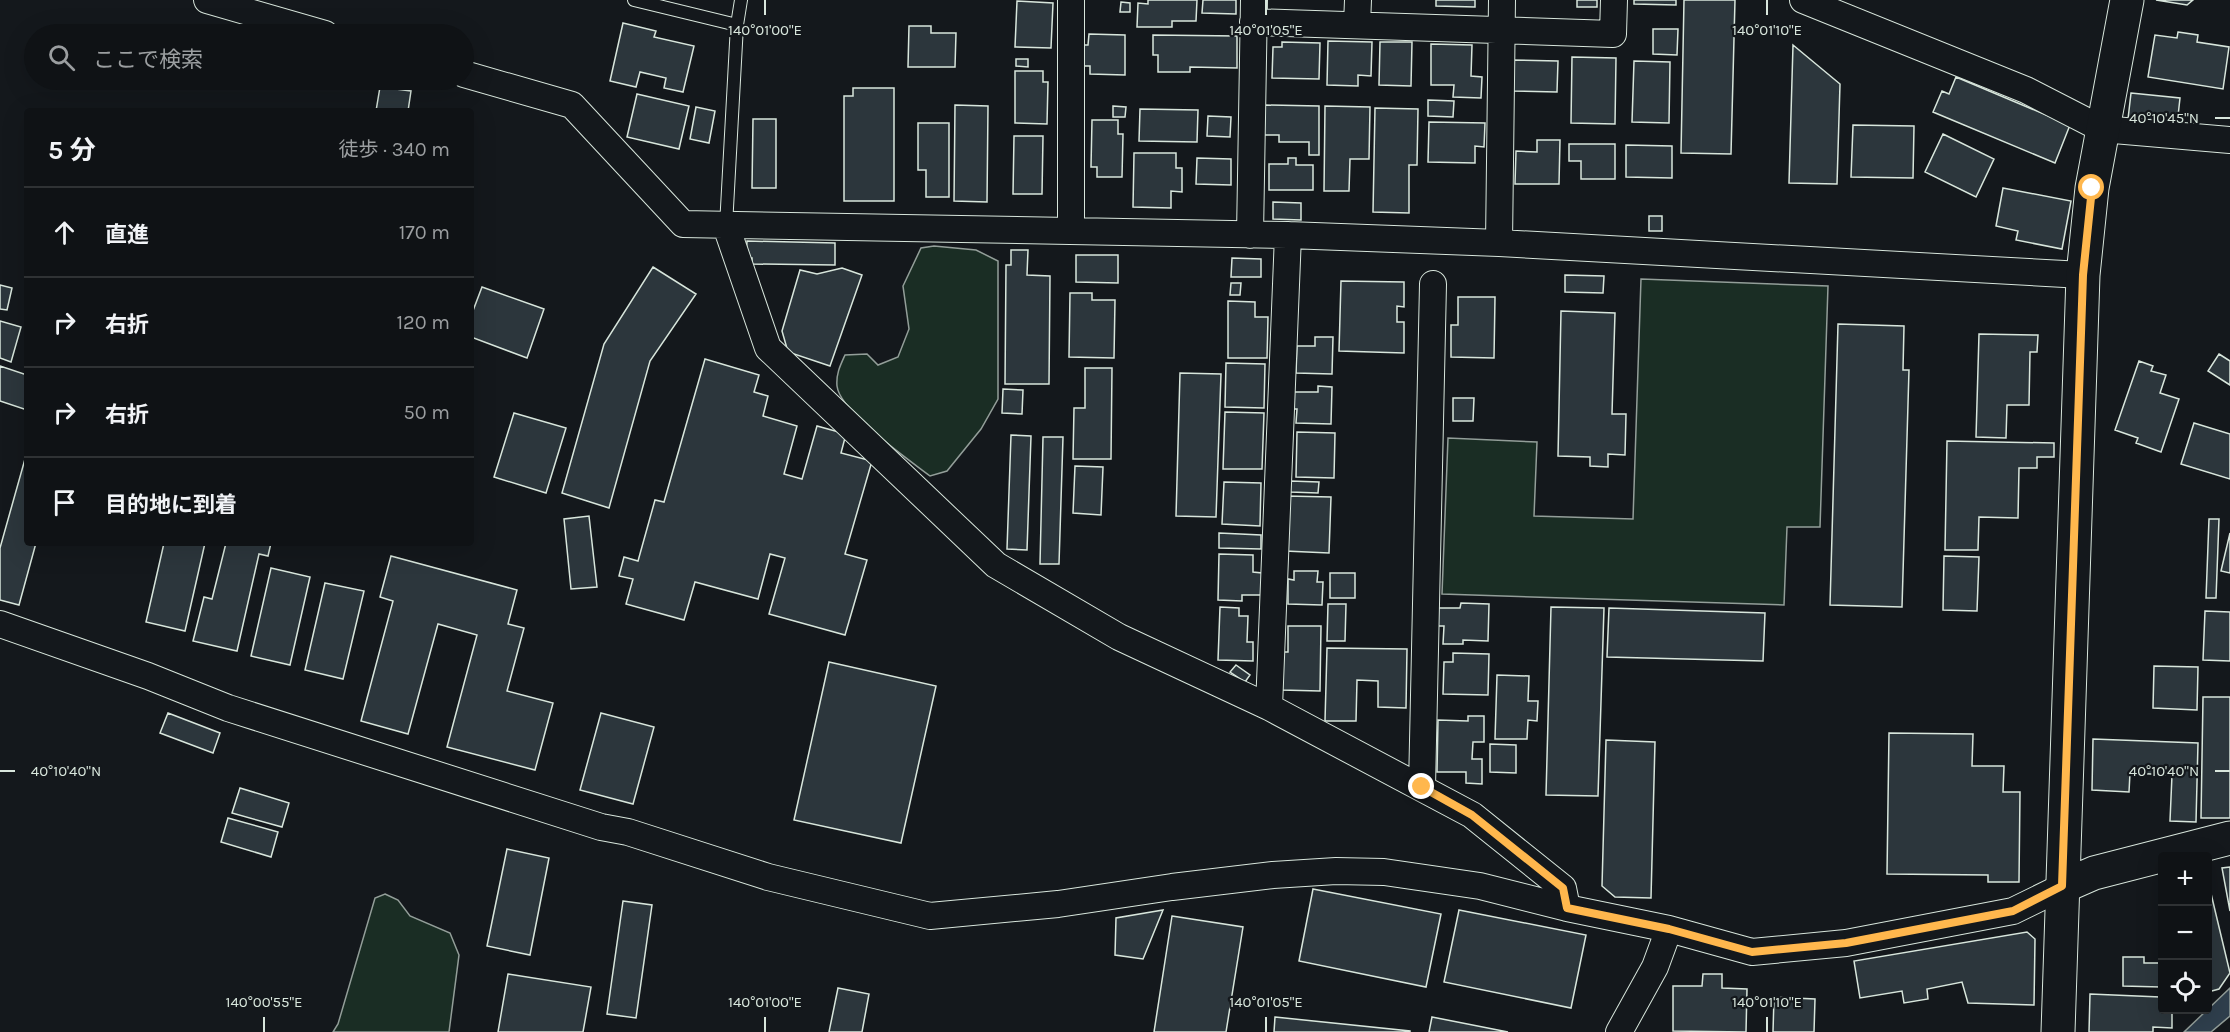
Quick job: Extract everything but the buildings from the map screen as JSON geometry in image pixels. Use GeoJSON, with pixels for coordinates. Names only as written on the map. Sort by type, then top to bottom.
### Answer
{"type":"FeatureCollection","features":[{"type":"Feature","properties":{"kind":"street"},"geometry":{"type":"LineString","coordinates":[[207,0],[290,24]]}},
{"type":"Feature","properties":{"kind":"street"},"geometry":{"type":"LineString","coordinates":[[1071,0],[1071,231]]}},
{"type":"Feature","properties":{"kind":"street"},"geometry":{"type":"LineString","coordinates":[[1499,243],[1502,0]]}},
{"type":"Feature","properties":{"kind":"street"},"geometry":{"type":"LineString","coordinates":[[1250,235],[1253,11],[1357,12],[1501,32],[1613,34],[1614,0]]}},
{"type":"Feature","properties":{"kind":"street"},"geometry":{"type":"LineString","coordinates":[[1803,0],[2026,90],[2102,129],[2230,140]]}},
{"type":"Feature","properties":{"kind":"street"},"geometry":{"type":"LineString","coordinates":[[2058,1032],[2083,275],[2092,188],[2127,0]]}},
{"type":"Feature","properties":{"kind":"street"},"geometry":{"type":"LineString","coordinates":[[474,77],[572,105],[683,224],[1288,235],[1499,243],[2083,275]]}},
{"type":"Feature","properties":{"kind":"street"},"geometry":{"type":"LineString","coordinates":[[726,226],[768,348],[996,565],[1119,637],[1269,707],[1472,815],[1563,888],[1567,908]]}},
{"type":"Feature","properties":{"kind":"street"},"geometry":{"type":"LineString","coordinates":[[1269,707],[1288,235]]}},
{"type":"Feature","properties":{"kind":"street"},"geometry":{"type":"LineString","coordinates":[[1422,787],[1433,284]]}},
{"type":"Feature","properties":{"kind":"street"},"geometry":{"type":"LineString","coordinates":[[0,624],[148,676],[228,708],[601,827],[628,832],[768,877],[930,916],[1058,904],[1262,876],[1336,871],[1384,872],[1480,886],[1567,908],[1669,929],[1752,952],[1797,950],[1846,943],[2013,911],[2062,886],[2094,873],[2230,838]]}},
{"type":"Feature","properties":{"kind":"street"},"geometry":{"type":"LineString","coordinates":[[1619,1032],[1655,967],[1669,929]]}},
{"type":"Feature","properties":{"kind":"lane"},"geometry":{"type":"LineString","coordinates":[[634,0],[737,25]]}},
{"type":"Feature","properties":{"kind":"lane"},"geometry":{"type":"LineString","coordinates":[[726,226],[737,25],[741,0]]}},
{"type":"Feature","properties":{"kind":"green space"},"geometry":{"type":"Polygon","coordinates":[[[934,246],[976,250],[998,261],[998,399],[981,429],[947,471],[930,476],[892,447],[850,409],[841,397],[837,382],[845,355],[867,354],[878,365],[898,357],[909,329],[903,286],[921,248],[934,246]]]}},
{"type":"Feature","properties":{"kind":"green space"},"geometry":{"type":"Polygon","coordinates":[[[1641,279],[1828,286],[1820,527],[1787,527],[1784,605],[1442,594],[1448,438],[1537,442],[1534,516],[1633,519],[1641,279]]]}},
{"type":"Feature","properties":{"kind":"green space"},"geometry":{"type":"Polygon","coordinates":[[[385,894],[398,900],[410,916],[450,933],[459,955],[449,1032],[333,1032],[338,1024],[375,898],[385,894]]]}},
{"type":"Feature","properties":{"kind":"water"},"geometry":{"type":"Polygon","coordinates":[[[2230,988],[2230,1016],[2211,1032],[2184,1032],[2203,1014],[2212,1014],[2212,1005],[2230,988]]]}},
{"type":"Feature","properties":{"kind":"route"},"geometry":{"type":"LineString","coordinates":[[1422,787],[1472,815],[1563,888],[1567,908],[1669,929],[1752,952],[1797,950],[1846,943],[2013,911],[2062,886],[2083,275],[2092,188]]}}]}
